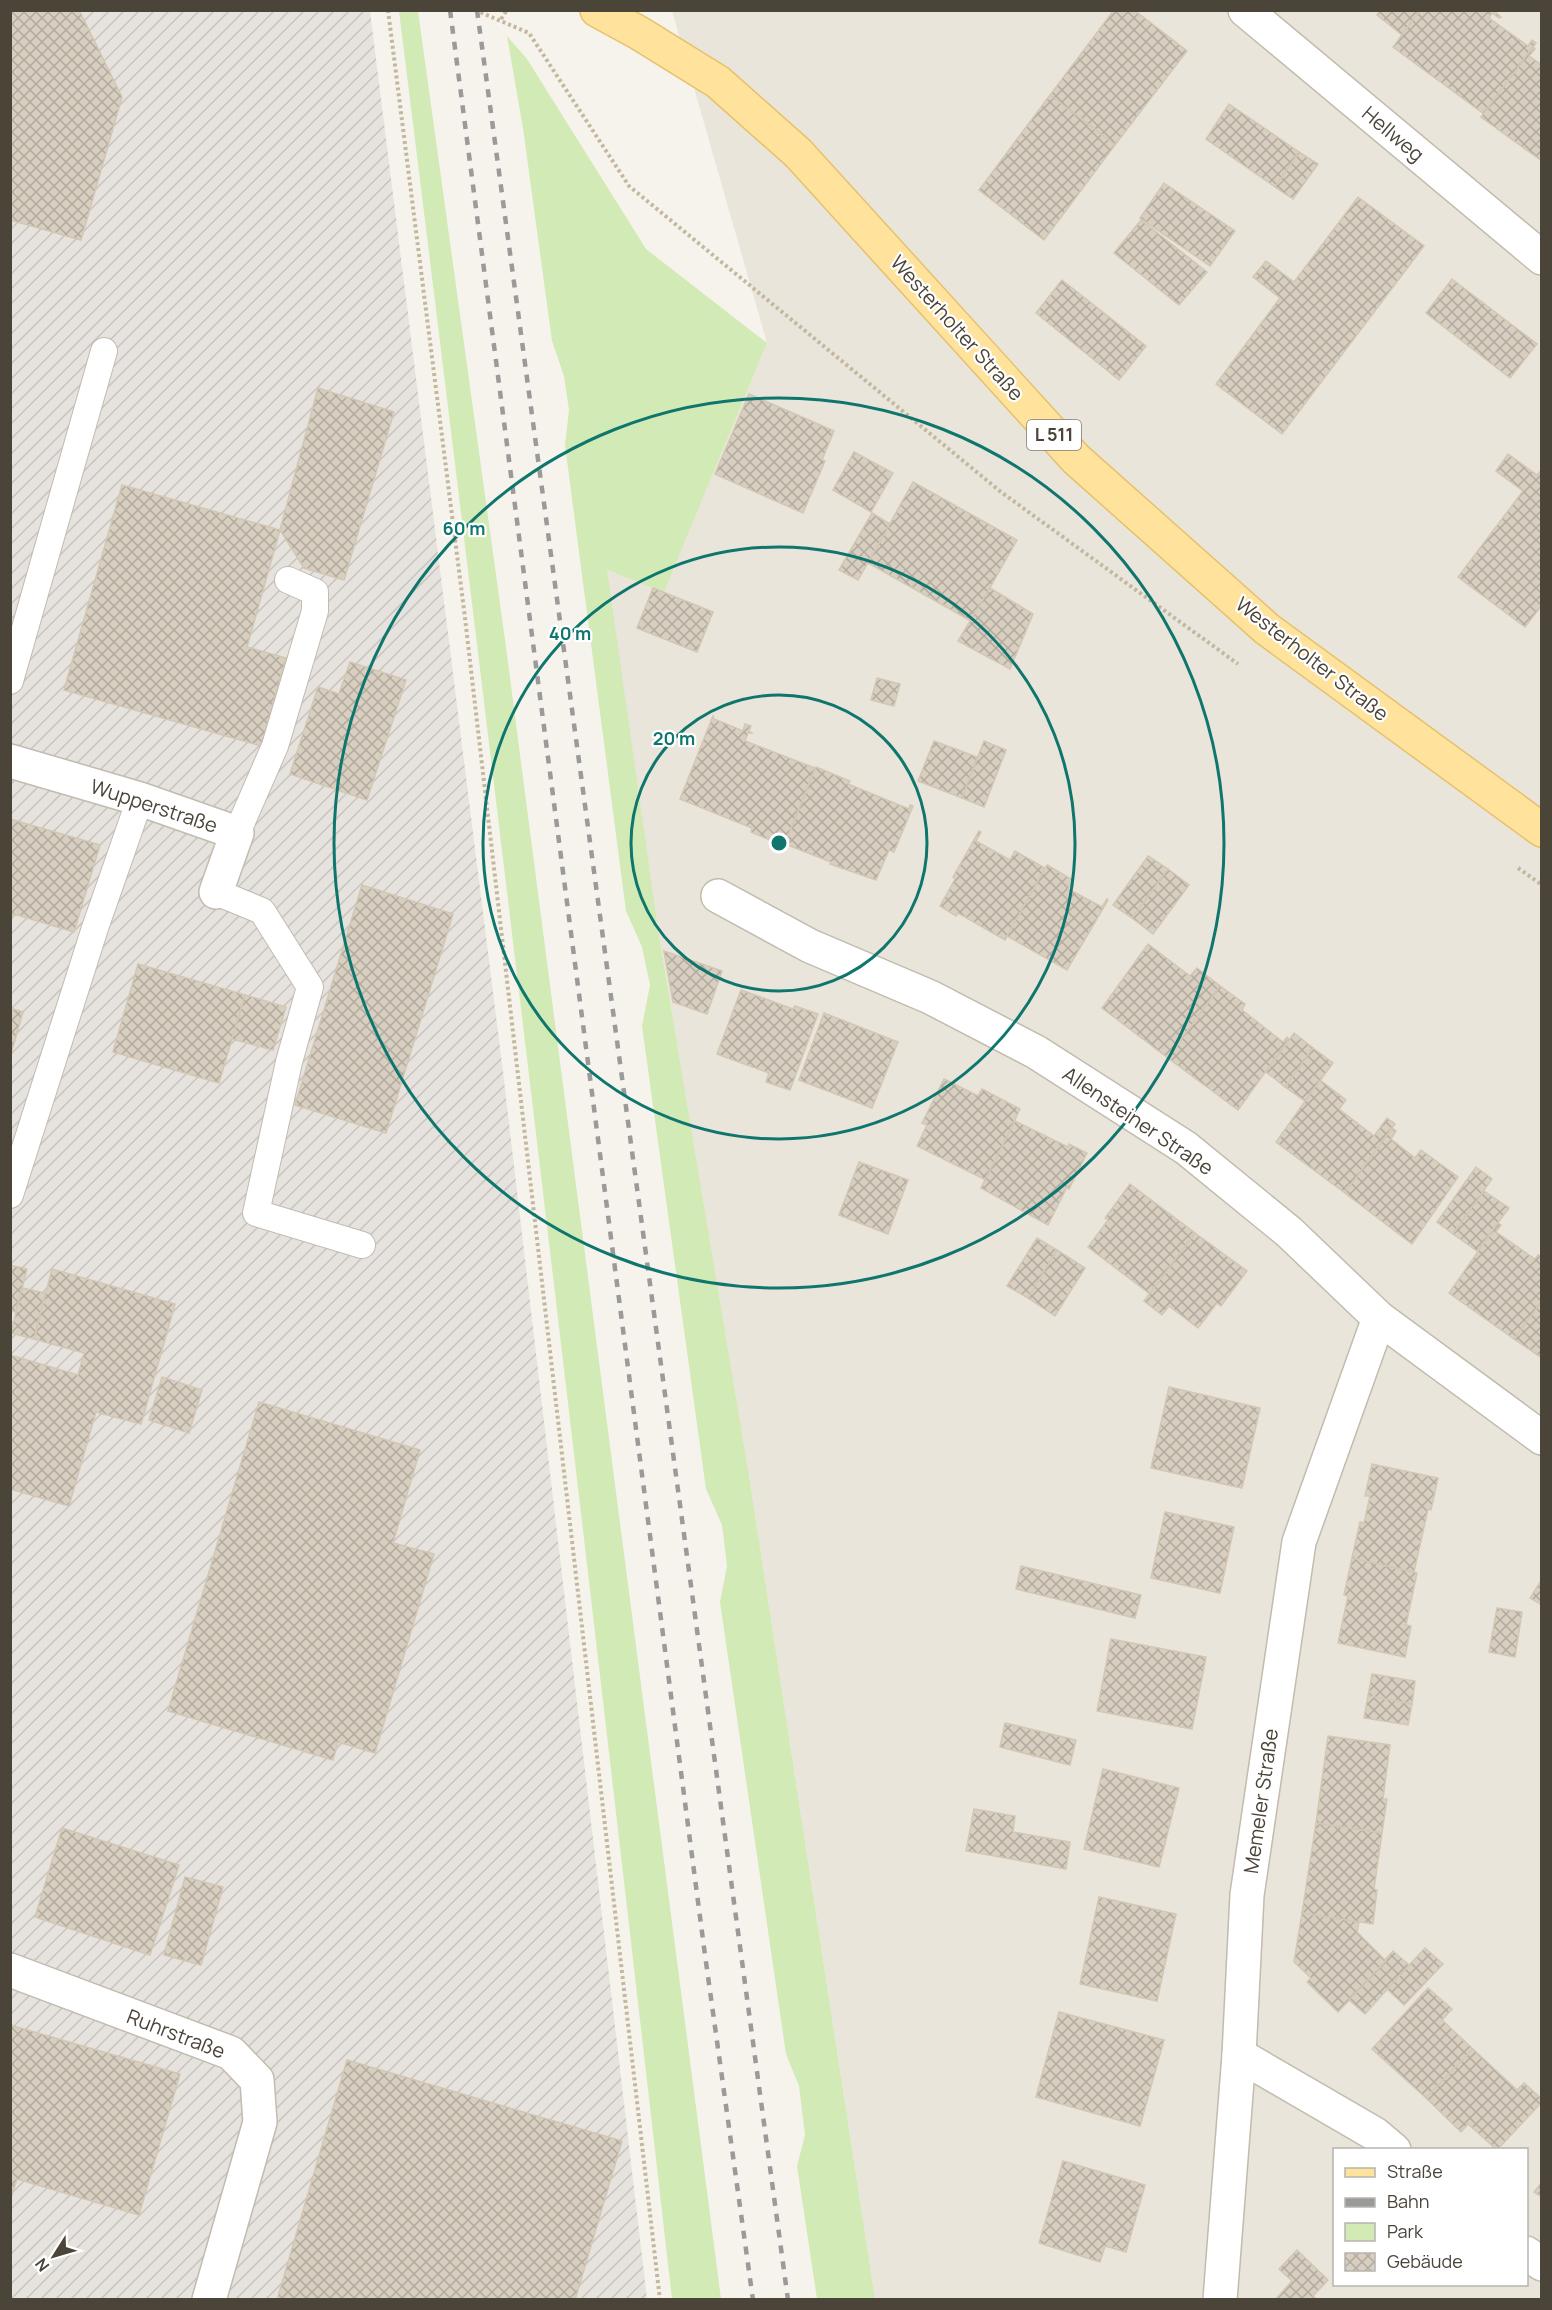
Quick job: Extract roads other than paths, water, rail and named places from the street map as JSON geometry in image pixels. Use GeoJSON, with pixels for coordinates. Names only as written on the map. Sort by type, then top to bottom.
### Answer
{"type":"FeatureCollection","features":[{"type":"Feature","properties":{"kind":"main road","name":"Westerholter Straße"},"geometry":{"type":"LineString","coordinates":[[597,10],[718,82],[798,153],[1076,459],[1267,629],[1542,830]]}},
{"type":"Feature","properties":{"kind":"street","name":"Hellweg"},"geometry":{"type":"LineString","coordinates":[[1245,10],[1542,258]]}},
{"type":"Feature","properties":{"kind":"street","name":"Wupperstraße"},"geometry":{"type":"LineString","coordinates":[[10,761],[140,799],[237,832],[216,892]]}},
{"type":"Feature","properties":{"kind":"street","name":"Allensteiner Straße"},"geometry":{"type":"LineString","coordinates":[[718,896],[810,946],[930,998],[1036,1052],[1156,1128],[1185,1148],[1289,1232],[1379,1318],[1542,1438]]}},
{"type":"Feature","properties":{"kind":"street","name":"Memeler Straße"},"geometry":{"type":"LineString","coordinates":[[1220,2300],[1239,2055],[1247,1894],[1299,1542],[1379,1318]]}},
{"type":"Feature","properties":{"kind":"street","name":"Ruhrstraße"},"geometry":{"type":"LineString","coordinates":[[10,1970],[231,2053],[256,2080],[260,2122],[209,2300]]}},
{"type":"Feature","properties":{"kind":"street"},"geometry":{"type":"LineString","coordinates":[[1239,2055],[1375,2134],[1392,2148]]}},
{"type":"Feature","properties":{"kind":"street"},"geometry":{"type":"LineString","coordinates":[[1528,2254],[1542,2264]]}},
{"type":"Feature","properties":{"kind":"lane"},"geometry":{"type":"LineString","coordinates":[[10,681],[104,351]]}},
{"type":"Feature","properties":{"kind":"lane"},"geometry":{"type":"LineString","coordinates":[[237,832],[275,746],[315,611],[315,592],[288,580]]}},
{"type":"Feature","properties":{"kind":"lane"},"geometry":{"type":"LineString","coordinates":[[10,1195],[95,928],[140,799]]}},
{"type":"Feature","properties":{"kind":"lane"},"geometry":{"type":"LineString","coordinates":[[216,892],[262,911],[310,987],[289,1062],[256,1213],[362,1245]]}},
{"type":"Feature","properties":{"kind":"railway"},"geometry":{"type":"LineString","coordinates":[[450,10],[705,1955],[753,2300]]}},
{"type":"Feature","properties":{"kind":"railway"},"geometry":{"type":"LineString","coordinates":[[477,10],[788,2300]]}}]}
